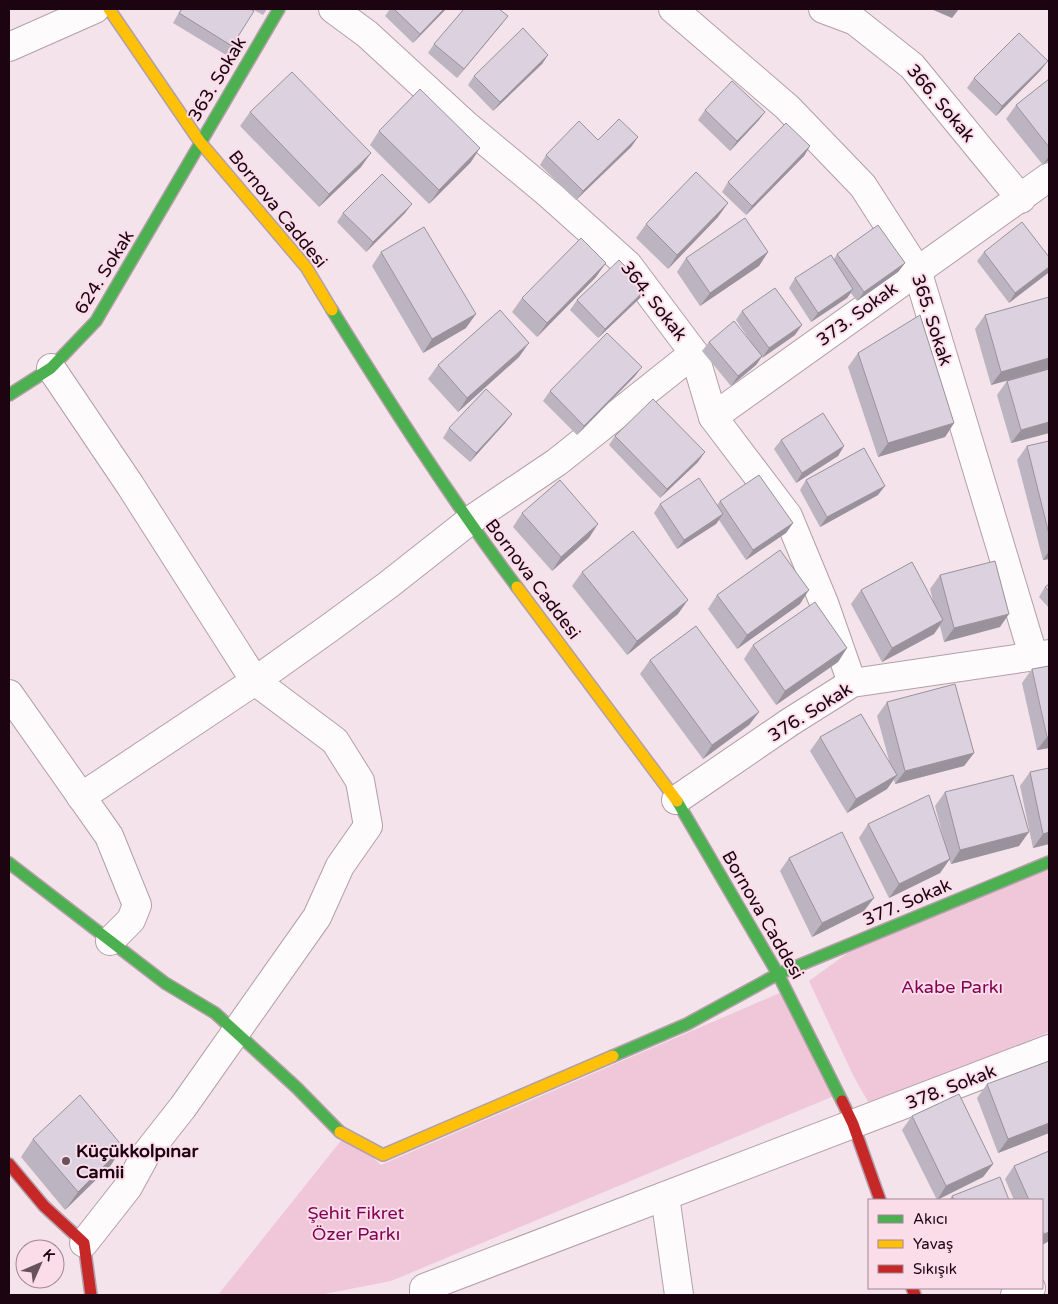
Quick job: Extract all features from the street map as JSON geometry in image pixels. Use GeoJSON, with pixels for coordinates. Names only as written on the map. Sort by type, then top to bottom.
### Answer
{"type":"FeatureCollection","features":[{"type":"Feature","properties":{"kind":"street"},"geometry":{"type":"LineString","coordinates":[[9,47],[95,9]]}},
{"type":"Feature","properties":{"kind":"street","name":"Bornova Caddesi"},"geometry":{"type":"LineString","coordinates":[[109,9],[200,142],[306,267],[400,420],[468,522],[676,800],[778,974],[852,1124],[880,1199]]}},
{"type":"Feature","properties":{"kind":"street","name":"363. Sokak"},"geometry":{"type":"LineString","coordinates":[[200,142],[279,9]]}},
{"type":"Feature","properties":{"kind":"street","name":"364. Sokak"},"geometry":{"type":"LineString","coordinates":[[334,9],[367,34],[466,125],[550,195],[628,265],[694,353],[714,417],[788,516],[824,603],[852,683]]}},
{"type":"Feature","properties":{"kind":"street","name":"365. Sokak"},"geometry":{"type":"LineString","coordinates":[[673,9],[787,107],[863,186],[917,270],[1042,656]]}},
{"type":"Feature","properties":{"kind":"street","name":"366. Sokak"},"geometry":{"type":"LineString","coordinates":[[823,9],[855,21],[912,66],[1021,199]]}},
{"type":"Feature","properties":{"kind":"street","name":"624. Sokak"},"geometry":{"type":"LineString","coordinates":[[9,395],[51,368],[96,321],[165,206],[200,142]]}},
{"type":"Feature","properties":{"kind":"street","name":"373. Sokak"},"geometry":{"type":"LineString","coordinates":[[714,417],[917,270],[1021,199],[1049,177]]}},
{"type":"Feature","properties":{"kind":"street"},"geometry":{"type":"LineString","coordinates":[[81,797],[255,681],[388,585],[468,522],[557,462],[694,353]]}},
{"type":"Feature","properties":{"kind":"street"},"geometry":{"type":"LineString","coordinates":[[51,368],[130,485],[255,681],[335,741],[360,781],[368,826],[340,866],[316,918],[183,1107],[146,1154],[128,1188],[84,1243]]}},
{"type":"Feature","properties":{"kind":"street","name":"376. Sokak"},"geometry":{"type":"LineString","coordinates":[[676,800],[790,722],[852,683],[1042,656]]}},
{"type":"Feature","properties":{"kind":"street"},"geometry":{"type":"LineString","coordinates":[[9,694],[109,836],[137,905],[131,920],[110,941]]}},
{"type":"Feature","properties":{"kind":"street","name":"377. Sokak"},"geometry":{"type":"LineString","coordinates":[[236,1032],[297,1088],[340,1132],[383,1156],[687,1024],[778,974],[1049,862]]}},
{"type":"Feature","properties":{"kind":"street"},"geometry":{"type":"LineString","coordinates":[[9,863],[165,984],[215,1013],[236,1032]]}},
{"type":"Feature","properties":{"kind":"street","name":"378. Sokak"},"geometry":{"type":"LineString","coordinates":[[424,1295],[424,1288],[1049,1049]]}},
{"type":"Feature","properties":{"kind":"street"},"geometry":{"type":"LineString","coordinates":[[9,1164],[44,1206],[84,1243],[91,1295]]}},
{"type":"Feature","properties":{"kind":"street"},"geometry":{"type":"LineString","coordinates":[[665,1196],[680,1295]]}},
{"type":"Feature","properties":{"kind":"street"},"geometry":{"type":"LineString","coordinates":[[1015,1295],[1029,1289]]}},
{"type":"Feature","properties":{"kind":"green space","name":"Akabe Parkı"},"geometry":{"type":"Polygon","coordinates":[[[1049,870],[1049,1032],[870,1105],[854,1077],[809,981],[871,936],[1049,870]]]}},
{"type":"Feature","properties":{"kind":"green space","name":"Şehit Fikret Özer Parkı"},"geometry":{"type":"Polygon","coordinates":[[[782,992],[841,1093],[391,1281],[319,1295],[218,1295],[347,1133],[381,1165],[782,992]]]}},
{"type":"Feature","properties":{"kind":"building"},"geometry":{"type":"Polygon","coordinates":[[[182,9],[250,9],[254,11],[232,46],[179,13],[182,9]]]}},
{"type":"Feature","properties":{"kind":"building"},"geometry":{"type":"Polygon","coordinates":[[[394,9],[444,9],[420,34],[394,9]]]}},
{"type":"Feature","properties":{"kind":"building"},"geometry":{"type":"Polygon","coordinates":[[[464,9],[499,9],[508,16],[464,69],[434,44],[464,9]]]}},
{"type":"Feature","properties":{"kind":"building"},"geometry":{"type":"Polygon","coordinates":[[[523,28],[548,55],[500,102],[474,76],[523,28]]]}},
{"type":"Feature","properties":{"kind":"building"},"geometry":{"type":"Polygon","coordinates":[[[1019,33],[1048,61],[1002,106],[974,78],[1019,33]]]}},
{"type":"Feature","properties":{"kind":"building"},"geometry":{"type":"Polygon","coordinates":[[[292,72],[371,153],[329,194],[250,112],[292,72]]]}},
{"type":"Feature","properties":{"kind":"building"},"geometry":{"type":"Polygon","coordinates":[[[1049,79],[1049,147],[1016,105],[1049,79]]]}},
{"type":"Feature","properties":{"kind":"building"},"geometry":{"type":"Polygon","coordinates":[[[732,81],[765,112],[737,141],[705,110],[732,81]]]}},
{"type":"Feature","properties":{"kind":"building"},"geometry":{"type":"Polygon","coordinates":[[[420,89],[480,148],[439,190],[379,131],[420,89]]]}},
{"type":"Feature","properties":{"kind":"building"},"geometry":{"type":"Polygon","coordinates":[[[619,119],[638,137],[583,191],[546,155],[579,121],[598,140],[619,119]]]}},
{"type":"Feature","properties":{"kind":"building"},"geometry":{"type":"Polygon","coordinates":[[[786,123],[810,146],[752,206],[728,182],[786,123]]]}},
{"type":"Feature","properties":{"kind":"building"},"geometry":{"type":"Polygon","coordinates":[[[696,172],[728,203],[677,255],[646,224],[696,172]]]}},
{"type":"Feature","properties":{"kind":"building"},"geometry":{"type":"Polygon","coordinates":[[[382,174],[412,204],[373,242],[343,213],[382,174]]]}},
{"type":"Feature","properties":{"kind":"building"},"geometry":{"type":"Polygon","coordinates":[[[745,218],[768,252],[710,293],[686,258],[745,218]]]}},
{"type":"Feature","properties":{"kind":"building"},"geometry":{"type":"Polygon","coordinates":[[[1022,222],[1049,257],[1049,267],[1015,293],[984,252],[1022,222]]]}},
{"type":"Feature","properties":{"kind":"building"},"geometry":{"type":"Polygon","coordinates":[[[878,225],[905,263],[864,292],[837,254],[878,225]]]}},
{"type":"Feature","properties":{"kind":"building"},"geometry":{"type":"Polygon","coordinates":[[[424,227],[476,314],[432,339],[381,252],[424,227]]]}},
{"type":"Feature","properties":{"kind":"building"},"geometry":{"type":"Polygon","coordinates":[[[581,238],[606,263],[547,323],[522,298],[581,238]]]}},
{"type":"Feature","properties":{"kind":"building"},"geometry":{"type":"Polygon","coordinates":[[[831,255],[853,289],[818,313],[795,278],[831,255]]]}},
{"type":"Feature","properties":{"kind":"building"},"geometry":{"type":"Polygon","coordinates":[[[619,260],[647,288],[605,329],[577,300],[619,260]]]}},
{"type":"Feature","properties":{"kind":"building"},"geometry":{"type":"Polygon","coordinates":[[[775,288],[802,325],[769,348],[742,311],[775,288]]]}},
{"type":"Feature","properties":{"kind":"building"},"geometry":{"type":"Polygon","coordinates":[[[1049,297],[1049,358],[1001,372],[985,315],[1049,297]]]}},
{"type":"Feature","properties":{"kind":"building"},"geometry":{"type":"Polygon","coordinates":[[[500,310],[529,343],[467,398],[438,365],[500,310]]]}},
{"type":"Feature","properties":{"kind":"building"},"geometry":{"type":"Polygon","coordinates":[[[920,315],[954,423],[888,443],[858,353],[920,315]]]}},
{"type":"Feature","properties":{"kind":"building"},"geometry":{"type":"Polygon","coordinates":[[[734,321],[762,356],[738,376],[709,342],[734,321]]]}},
{"type":"Feature","properties":{"kind":"building"},"geometry":{"type":"Polygon","coordinates":[[[607,333],[642,367],[584,426],[550,391],[607,333]]]}},
{"type":"Feature","properties":{"kind":"building"},"geometry":{"type":"Polygon","coordinates":[[[1049,369],[1049,422],[1021,430],[1007,381],[1049,369]]]}},
{"type":"Feature","properties":{"kind":"building"},"geometry":{"type":"Polygon","coordinates":[[[486,389],[512,414],[476,453],[449,428],[486,389]]]}},
{"type":"Feature","properties":{"kind":"building"},"geometry":{"type":"Polygon","coordinates":[[[653,399],[705,452],[667,489],[615,436],[653,399]]]}},
{"type":"Feature","properties":{"kind":"building"},"geometry":{"type":"Polygon","coordinates":[[[823,413],[844,446],[802,473],[781,440],[823,413]]]}},
{"type":"Feature","properties":{"kind":"building"},"geometry":{"type":"Polygon","coordinates":[[[1049,441],[1049,534],[1027,446],[1049,441]]]}},
{"type":"Feature","properties":{"kind":"building"},"geometry":{"type":"Polygon","coordinates":[[[864,448],[885,486],[827,517],[806,480],[864,448]]]}},
{"type":"Feature","properties":{"kind":"building"},"geometry":{"type":"Polygon","coordinates":[[[759,475],[793,523],[753,550],[720,501],[759,475]]]}},
{"type":"Feature","properties":{"kind":"building"},"geometry":{"type":"Polygon","coordinates":[[[699,478],[723,514],[684,540],[660,504],[699,478]]]}},
{"type":"Feature","properties":{"kind":"building"},"geometry":{"type":"Polygon","coordinates":[[[560,480],[598,524],[561,557],[522,513],[560,480]]]}},
{"type":"Feature","properties":{"kind":"building"},"geometry":{"type":"Polygon","coordinates":[[[633,531],[688,600],[637,641],[582,572],[633,531]]]}},
{"type":"Feature","properties":{"kind":"building"},"geometry":{"type":"Polygon","coordinates":[[[780,550],[809,590],[747,635],[717,595],[780,550]]]}},
{"type":"Feature","properties":{"kind":"building"},"geometry":{"type":"Polygon","coordinates":[[[995,561],[1009,614],[954,628],[940,575],[995,561]]]}},
{"type":"Feature","properties":{"kind":"building"},"geometry":{"type":"Polygon","coordinates":[[[912,562],[943,620],[892,648],[861,590],[912,562]]]}},
{"type":"Feature","properties":{"kind":"building"},"geometry":{"type":"Polygon","coordinates":[[[815,602],[847,648],[785,691],[753,645],[815,602]]]}},
{"type":"Feature","properties":{"kind":"building"},"geometry":{"type":"Polygon","coordinates":[[[696,626],[759,712],[712,745],[650,660],[696,626]]]}},
{"type":"Feature","properties":{"kind":"building"},"geometry":{"type":"Polygon","coordinates":[[[1049,666],[1049,736],[1047,737],[1032,669],[1049,666]]]}},
{"type":"Feature","properties":{"kind":"building"},"geometry":{"type":"Polygon","coordinates":[[[955,684],[974,753],[905,771],[887,702],[955,684]]]}},
{"type":"Feature","properties":{"kind":"building"},"geometry":{"type":"Polygon","coordinates":[[[861,714],[897,775],[856,799],[820,737],[861,714]]]}},
{"type":"Feature","properties":{"kind":"building"},"geometry":{"type":"Polygon","coordinates":[[[1049,768],[1049,832],[1043,834],[1030,772],[1049,768]]]}},
{"type":"Feature","properties":{"kind":"building"},"geometry":{"type":"Polygon","coordinates":[[[1013,775],[1029,832],[960,850],[945,792],[1013,775]]]}},
{"type":"Feature","properties":{"kind":"building"},"geometry":{"type":"Polygon","coordinates":[[[929,795],[950,859],[899,884],[868,824],[929,795]]]}},
{"type":"Feature","properties":{"kind":"building"},"geometry":{"type":"Polygon","coordinates":[[[842,832],[874,898],[822,923],[789,858],[842,832]]]}},
{"type":"Feature","properties":{"kind":"building"},"geometry":{"type":"Polygon","coordinates":[[[1049,1061],[1049,1123],[1008,1139],[987,1084],[1049,1061]]]}},
{"type":"Feature","properties":{"kind":"building"},"geometry":{"type":"Polygon","coordinates":[[[959,1094],[993,1164],[946,1186],[912,1116],[959,1094]]]}},
{"type":"Feature","properties":{"kind":"building","name":"Küçükkolpınar Camii"},"geometry":{"type":"Polygon","coordinates":[[[80,1095],[123,1147],[78,1192],[33,1139],[80,1095]]]}},
{"type":"Feature","properties":{"kind":"building"},"geometry":{"type":"Polygon","coordinates":[[[1049,1151],[1049,1232],[1044,1234],[1043,1232],[1043,1199],[1029,1199],[1014,1166],[1049,1151]]]}},
{"type":"Feature","properties":{"kind":"building"},"geometry":{"type":"Polygon","coordinates":[[[1000,1177],[1009,1199],[954,1199],[952,1196],[1000,1177]]]}},
{"type":"Feature","properties":{"kind":"traffic: fast"},"geometry":{"type":"LineString","coordinates":[[9,395],[51,368],[96,321],[279,9]]}},
{"type":"Feature","properties":{"kind":"traffic: fast"},"geometry":{"type":"LineString","coordinates":[[332,310],[376,381],[468,520],[517,587]]}},
{"type":"Feature","properties":{"kind":"traffic: fast"},"geometry":{"type":"LineString","coordinates":[[677,801],[778,974],[842,1101]]}},
{"type":"Feature","properties":{"kind":"traffic: fast"},"geometry":{"type":"LineString","coordinates":[[613,1056],[687,1024],[778,974],[1049,862]]}},
{"type":"Feature","properties":{"kind":"traffic: fast"},"geometry":{"type":"LineString","coordinates":[[9,863],[165,983],[215,1013],[297,1088],[340,1132]]}},
{"type":"Feature","properties":{"kind":"traffic: slow"},"geometry":{"type":"LineString","coordinates":[[109,9],[200,142],[306,267],[332,310]]}},
{"type":"Feature","properties":{"kind":"traffic: slow"},"geometry":{"type":"LineString","coordinates":[[517,587],[677,801]]}},
{"type":"Feature","properties":{"kind":"traffic: slow"},"geometry":{"type":"LineString","coordinates":[[340,1132],[383,1155],[613,1056]]}},
{"type":"Feature","properties":{"kind":"traffic: jam"},"geometry":{"type":"LineString","coordinates":[[842,1101],[853,1124],[880,1199]]}},
{"type":"Feature","properties":{"kind":"traffic: jam"},"geometry":{"type":"LineString","coordinates":[[9,1164],[44,1206],[84,1243],[91,1295]]}},
{"type":"Feature","properties":{"kind":"traffic: jam"},"geometry":{"type":"LineString","coordinates":[[912,1289],[915,1295]]}},
{"type":"Feature","properties":{"kind":"place","name":"Küçükkolpınar Camii"},"geometry":{"type":"Point","coordinates":[66,1161]}}]}
